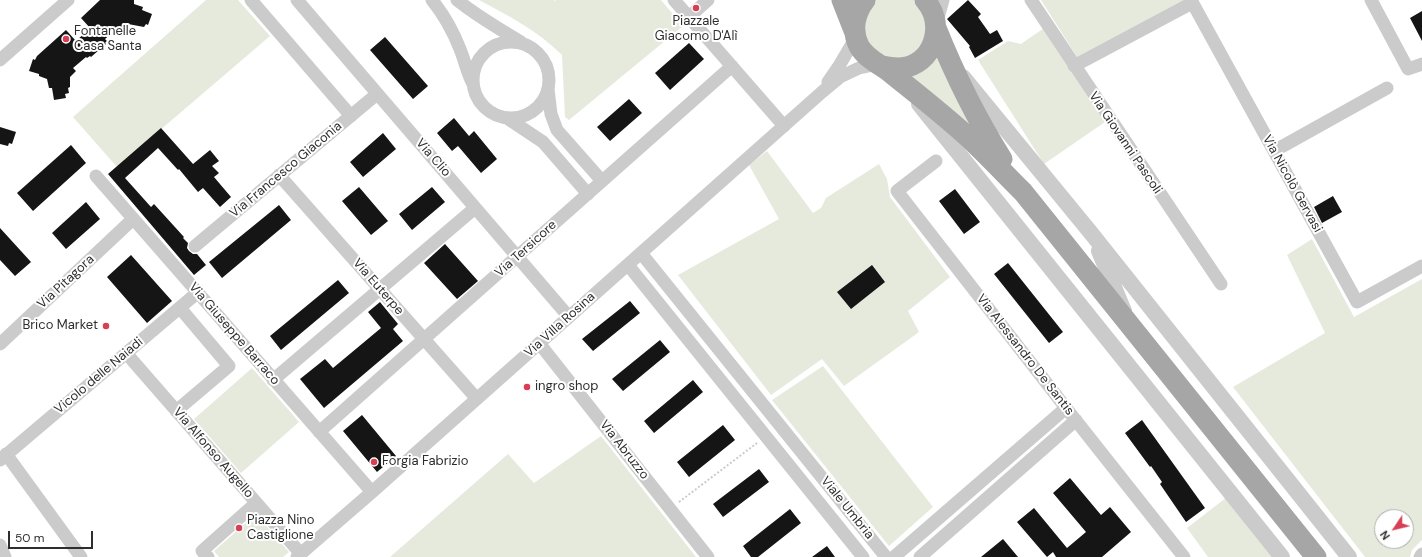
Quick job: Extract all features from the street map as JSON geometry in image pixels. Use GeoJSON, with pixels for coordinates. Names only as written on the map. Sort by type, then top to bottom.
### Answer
{"type":"FeatureCollection","features":[{"type":"Feature","properties":{"kind":"main road"},"geometry":{"type":"LineString","coordinates":[[842,0],[863,52],[868,58],[880,65],[969,138],[1023,192],[1316,557]]}},
{"type":"Feature","properties":{"kind":"main road"},"geometry":{"type":"LineString","coordinates":[[854,31],[857,15],[865,0]]}},
{"type":"Feature","properties":{"kind":"main road"},"geometry":{"type":"LineString","coordinates":[[925,0],[934,14],[936,25],[950,60],[988,136],[1023,192]]}},
{"type":"Feature","properties":{"kind":"main road"},"geometry":{"type":"LineString","coordinates":[[880,65],[895,68],[908,66],[919,61],[928,52],[934,40],[936,25]]}},
{"type":"Feature","properties":{"kind":"street"},"geometry":{"type":"LineString","coordinates":[[0,60],[68,0]]}},
{"type":"Feature","properties":{"kind":"street"},"geometry":{"type":"LineString","coordinates":[[251,0],[351,116]]}},
{"type":"Feature","properties":{"kind":"street","name":"Via Clio"},"geometry":{"type":"LineString","coordinates":[[297,0],[569,317]]}},
{"type":"Feature","properties":{"kind":"street"},"geometry":{"type":"LineString","coordinates":[[432,0],[450,26],[478,98],[485,108],[496,115],[508,118],[521,117],[533,111],[543,101],[548,89]]}},
{"type":"Feature","properties":{"kind":"street"},"geometry":{"type":"LineString","coordinates":[[457,0],[487,22],[530,47],[539,54],[546,65],[549,77],[548,89],[551,114],[557,130],[602,181]]}},
{"type":"Feature","properties":{"kind":"street"},"geometry":{"type":"LineString","coordinates":[[674,0],[784,126]]}},
{"type":"Feature","properties":{"kind":"street"},"geometry":{"type":"LineString","coordinates":[[689,17],[708,0]]}},
{"type":"Feature","properties":{"kind":"street"},"geometry":{"type":"LineString","coordinates":[[835,0],[854,31]]}},
{"type":"Feature","properties":{"kind":"street"},"geometry":{"type":"LineString","coordinates":[[936,25],[943,0]]}},
{"type":"Feature","properties":{"kind":"street","name":"Via Giovanni Pascoli"},"geometry":{"type":"LineString","coordinates":[[1031,0],[1221,284]]}},
{"type":"Feature","properties":{"kind":"street"},"geometry":{"type":"LineString","coordinates":[[1371,0],[1408,69],[1422,64]]}},
{"type":"Feature","properties":{"kind":"street"},"geometry":{"type":"LineString","coordinates":[[1074,66],[1191,2]]}},
{"type":"Feature","properties":{"kind":"street","name":"Via Nicolò Gervasi"},"geometry":{"type":"LineString","coordinates":[[1191,2],[1357,302],[1422,266]]}},
{"type":"Feature","properties":{"kind":"street","name":"Via Villa Rosina"},"geometry":{"type":"LineString","coordinates":[[822,92],[839,66],[854,31]]}},
{"type":"Feature","properties":{"kind":"street"},"geometry":{"type":"LineString","coordinates":[[474,87],[473,74],[477,63],[484,53],[494,46],[506,42],[518,43],[530,47]]}},
{"type":"Feature","properties":{"kind":"street"},"geometry":{"type":"LineString","coordinates":[[950,60],[1091,233],[1349,557]]}},
{"type":"Feature","properties":{"kind":"street","name":"Via Villa Rosina"},"geometry":{"type":"LineString","coordinates":[[299,556],[822,92],[840,77],[859,68],[880,65]]}},
{"type":"Feature","properties":{"kind":"street","name":"Via Tersicore"},"geometry":{"type":"LineString","coordinates":[[319,432],[732,66]]}},
{"type":"Feature","properties":{"kind":"street"},"geometry":{"type":"LineString","coordinates":[[900,81],[1282,557]]}},
{"type":"Feature","properties":{"kind":"street"},"geometry":{"type":"LineString","coordinates":[[1274,151],[1387,88]]}},
{"type":"Feature","properties":{"kind":"street","name":"Via Francesco Giaconia"},"geometry":{"type":"LineString","coordinates":[[195,246],[378,94]]}},
{"type":"Feature","properties":{"kind":"street"},"geometry":{"type":"LineString","coordinates":[[508,118],[543,142],[588,194]]}},
{"type":"Feature","properties":{"kind":"street","name":"Via Alessandro De Santis"},"geometry":{"type":"LineString","coordinates":[[936,161],[897,191],[1184,557]]}},
{"type":"Feature","properties":{"kind":"street","name":"Via Euterpe"},"geometry":{"type":"LineString","coordinates":[[279,175],[477,399]]}},
{"type":"Feature","properties":{"kind":"street","name":"Via Giuseppe Barraco"},"geometry":{"type":"LineString","coordinates":[[96,176],[372,492]]}},
{"type":"Feature","properties":{"kind":"street"},"geometry":{"type":"LineString","coordinates":[[273,380],[475,208]]}},
{"type":"Feature","properties":{"kind":"street","name":"Via Pitagora"},"geometry":{"type":"LineString","coordinates":[[0,344],[133,219]]}},
{"type":"Feature","properties":{"kind":"street"},"geometry":{"type":"LineString","coordinates":[[1091,233],[1130,325]]}},
{"type":"Feature","properties":{"kind":"street","name":"Viale Umbria"},"geometry":{"type":"LineString","coordinates":[[641,253],[886,557]]}},
{"type":"Feature","properties":{"kind":"street","name":"Viale Umbria"},"geometry":{"type":"LineString","coordinates":[[628,265],[863,557]]}},
{"type":"Feature","properties":{"kind":"street"},"geometry":{"type":"LineString","coordinates":[[653,296],[667,285]]}},
{"type":"Feature","properties":{"kind":"street","name":"Vicolo delle Naiadi"},"geometry":{"type":"LineString","coordinates":[[3,457],[197,293]]}},
{"type":"Feature","properties":{"kind":"street"},"geometry":{"type":"LineString","coordinates":[[176,411],[229,366],[180,308]]}},
{"type":"Feature","properties":{"kind":"street","name":"Via Abruzzo"},"geometry":{"type":"LineString","coordinates":[[540,343],[708,557]]}},
{"type":"Feature","properties":{"kind":"street","name":"Via Alfonso Augello"},"geometry":{"type":"LineString","coordinates":[[126,353],[256,503],[299,556]]}},
{"type":"Feature","properties":{"kind":"street"},"geometry":{"type":"LineString","coordinates":[[719,378],[733,367]]}},
{"type":"Feature","properties":{"kind":"street"},"geometry":{"type":"LineString","coordinates":[[894,557],[1066,408]]}},
{"type":"Feature","properties":{"kind":"street"},"geometry":{"type":"LineString","coordinates":[[920,557],[1076,420]]}},
{"type":"Feature","properties":{"kind":"street"},"geometry":{"type":"LineString","coordinates":[[3,457],[81,557]]}},
{"type":"Feature","properties":{"kind":"street"},"geometry":{"type":"LineString","coordinates":[[793,470],[807,459]]}},
{"type":"Feature","properties":{"kind":"street"},"geometry":{"type":"LineString","coordinates":[[975,486],[986,499]]}},
{"type":"Feature","properties":{"kind":"street"},"geometry":{"type":"LineString","coordinates":[[208,557],[202,551],[256,503]]}},
{"type":"Feature","properties":{"kind":"street"},"geometry":{"type":"LineString","coordinates":[[0,545],[5,557]]}},
{"type":"Feature","properties":{"kind":"path"},"geometry":{"type":"LineString","coordinates":[[670,509],[766,436]]}},
{"type":"Feature","properties":{"kind":"shaded area"},"geometry":{"type":"Polygon","coordinates":[[[206,0],[238,0],[270,36],[117,167],[73,117],[206,0]]]}},
{"type":"Feature","properties":{"kind":"shaded area"},"geometry":{"type":"Polygon","coordinates":[[[479,0],[661,0],[683,26],[569,120],[565,117],[562,55],[533,31],[479,0]]]}},
{"type":"Feature","properties":{"kind":"shaded area"},"geometry":{"type":"Polygon","coordinates":[[[873,0],[918,0],[924,6],[927,43],[908,60],[882,59],[864,42],[862,16],[873,0]]]}},
{"type":"Feature","properties":{"kind":"shaded area"},"geometry":{"type":"Polygon","coordinates":[[[1041,0],[1183,0],[1184,2],[1079,60],[1041,0]]]}},
{"type":"Feature","properties":{"kind":"shaded area"},"geometry":{"type":"Polygon","coordinates":[[[1044,28],[1105,122],[1044,164],[978,60],[1008,41],[1021,44],[1044,28]]]}},
{"type":"Feature","properties":{"kind":"shaded area"},"geometry":{"type":"Polygon","coordinates":[[[938,57],[985,144],[910,76],[918,73],[938,57]]]}},
{"type":"Feature","properties":{"kind":"shaded area"},"geometry":{"type":"Polygon","coordinates":[[[767,151],[813,213],[821,208],[826,198],[879,164],[887,179],[890,197],[950,277],[908,311],[919,332],[844,386],[822,359],[771,395],[678,275],[779,219],[749,165],[767,151]]]}},
{"type":"Feature","properties":{"kind":"shaded area"},"geometry":{"type":"Polygon","coordinates":[[[1312,239],[1354,317],[1422,279],[1422,540],[1414,548],[1414,509],[1374,509],[1374,549],[1413,549],[1410,557],[1365,557],[1233,387],[1325,333],[1287,255],[1312,239]]]}},
{"type":"Feature","properties":{"kind":"shaded area"},"geometry":{"type":"Polygon","coordinates":[[[823,366],[933,507],[889,546],[772,400],[823,366]]]}},
{"type":"Feature","properties":{"kind":"shaded area"},"geometry":{"type":"Polygon","coordinates":[[[252,368],[299,422],[241,473],[194,419],[252,368]]]}},
{"type":"Feature","properties":{"kind":"shaded area"},"geometry":{"type":"Polygon","coordinates":[[[601,436],[696,557],[390,557],[508,454],[534,483],[601,436]]]}},
{"type":"Feature","properties":{"kind":"shaded area"},"geometry":{"type":"Polygon","coordinates":[[[1227,497],[1275,557],[1208,557],[1187,528],[1227,497]]]}},
{"type":"Feature","properties":{"kind":"shaded area"},"geometry":{"type":"Polygon","coordinates":[[[256,514],[289,552],[283,557],[219,557],[214,551],[256,514]]]}},
{"type":"Feature","properties":{"kind":"building"},"geometry":{"type":"Polygon","coordinates":[[[100,0],[134,0],[134,4],[143,7],[142,10],[152,14],[148,25],[146,24],[144,27],[128,24],[121,30],[119,27],[105,39],[107,41],[105,43],[106,44],[91,57],[86,57],[73,68],[76,71],[70,77],[70,87],[68,88],[69,93],[65,94],[66,98],[54,100],[52,88],[49,88],[47,79],[39,76],[39,74],[29,71],[33,59],[35,60],[37,56],[66,30],[76,41],[90,28],[81,18],[100,0]]]}},
{"type":"Feature","properties":{"kind":"building"},"geometry":{"type":"Polygon","coordinates":[[[968,0],[981,14],[978,17],[990,34],[997,30],[1003,41],[975,58],[969,47],[970,46],[947,19],[968,0]]]}},
{"type":"Feature","properties":{"kind":"building"},"geometry":{"type":"Polygon","coordinates":[[[1422,11],[1422,41],[1410,18],[1422,11]]]}},
{"type":"Feature","properties":{"kind":"building"},"geometry":{"type":"Polygon","coordinates":[[[385,37],[428,86],[413,99],[370,50],[385,37]]]}},
{"type":"Feature","properties":{"kind":"building"},"geometry":{"type":"Polygon","coordinates":[[[689,43],[704,59],[670,90],[655,73],[689,43]]]}},
{"type":"Feature","properties":{"kind":"building"},"geometry":{"type":"Polygon","coordinates":[[[629,99],[642,113],[610,141],[597,127],[629,99]]]}},
{"type":"Feature","properties":{"kind":"building"},"geometry":{"type":"Polygon","coordinates":[[[454,118],[469,136],[474,131],[497,159],[481,173],[458,146],[452,151],[437,133],[454,118]]]}},
{"type":"Feature","properties":{"kind":"building"},"geometry":{"type":"Polygon","coordinates":[[[0,127],[16,132],[12,144],[9,143],[8,146],[0,144],[0,127]]]}},
{"type":"Feature","properties":{"kind":"building"},"geometry":{"type":"Polygon","coordinates":[[[161,128],[193,164],[210,150],[219,161],[212,166],[219,173],[214,177],[231,197],[220,207],[203,188],[198,192],[179,169],[178,170],[158,148],[125,178],[151,207],[154,204],[184,237],[183,238],[188,243],[187,248],[189,251],[193,254],[197,254],[206,265],[194,275],[108,174],[161,128]]]}},
{"type":"Feature","properties":{"kind":"building"},"geometry":{"type":"Polygon","coordinates":[[[383,133],[396,149],[363,177],[350,162],[383,133]]]}},
{"type":"Feature","properties":{"kind":"building"},"geometry":{"type":"Polygon","coordinates":[[[71,145],[86,163],[33,211],[17,193],[71,145]]]}},
{"type":"Feature","properties":{"kind":"building"},"geometry":{"type":"Polygon","coordinates":[[[359,187],[388,221],[371,235],[342,201],[359,187]]]}},
{"type":"Feature","properties":{"kind":"building"},"geometry":{"type":"Polygon","coordinates":[[[432,187],[445,202],[412,230],[399,214],[432,187]]]}},
{"type":"Feature","properties":{"kind":"building"},"geometry":{"type":"Polygon","coordinates":[[[955,189],[980,222],[964,234],[939,201],[955,189]]]}},
{"type":"Feature","properties":{"kind":"building"},"geometry":{"type":"Polygon","coordinates":[[[1333,196],[1342,212],[1322,223],[1314,207],[1333,196]]]}},
{"type":"Feature","properties":{"kind":"building"},"geometry":{"type":"Polygon","coordinates":[[[86,202],[100,219],[66,249],[52,233],[86,202]]]}},
{"type":"Feature","properties":{"kind":"building"},"geometry":{"type":"Polygon","coordinates":[[[279,205],[291,220],[222,278],[209,262],[279,205]]]}},
{"type":"Feature","properties":{"kind":"building"},"geometry":{"type":"Polygon","coordinates":[[[0,228],[31,262],[15,276],[0,260],[0,228]]]}},
{"type":"Feature","properties":{"kind":"building"},"geometry":{"type":"Polygon","coordinates":[[[445,244],[478,281],[457,299],[424,263],[445,244]]]}},
{"type":"Feature","properties":{"kind":"building"},"geometry":{"type":"Polygon","coordinates":[[[131,255],[172,301],[147,323],[107,277],[131,255]]]}},
{"type":"Feature","properties":{"kind":"building"},"geometry":{"type":"Polygon","coordinates":[[[1008,263],[1063,332],[1049,343],[994,274],[1008,263]]]}},
{"type":"Feature","properties":{"kind":"building"},"geometry":{"type":"Polygon","coordinates":[[[872,265],[885,282],[851,309],[837,292],[872,265]]]}},
{"type":"Feature","properties":{"kind":"building"},"geometry":{"type":"Polygon","coordinates":[[[338,280],[349,293],[281,350],[270,336],[338,280]]]}},
{"type":"Feature","properties":{"kind":"building"},"geometry":{"type":"Polygon","coordinates":[[[630,301],[640,313],[593,351],[582,339],[630,301]]]}},
{"type":"Feature","properties":{"kind":"building"},"geometry":{"type":"Polygon","coordinates":[[[380,302],[398,324],[393,329],[403,341],[324,408],[300,379],[325,359],[333,368],[381,328],[368,312],[380,302]]]}},
{"type":"Feature","properties":{"kind":"building"},"geometry":{"type":"Polygon","coordinates":[[[660,340],[670,352],[623,391],[612,379],[660,340]]]}},
{"type":"Feature","properties":{"kind":"building"},"geometry":{"type":"Polygon","coordinates":[[[693,380],[703,392],[654,433],[644,421],[693,380]]]}},
{"type":"Feature","properties":{"kind":"building"},"geometry":{"type":"Polygon","coordinates":[[[362,415],[396,456],[377,472],[343,431],[362,415]]]}},
{"type":"Feature","properties":{"kind":"building"},"geometry":{"type":"Polygon","coordinates":[[[1142,420],[1205,508],[1186,522],[1160,484],[1162,482],[1125,433],[1142,420]]]}},
{"type":"Feature","properties":{"kind":"building"},"geometry":{"type":"Polygon","coordinates":[[[723,425],[735,440],[689,477],[677,462],[723,425]]]}},
{"type":"Feature","properties":{"kind":"building"},"geometry":{"type":"Polygon","coordinates":[[[759,469],[769,482],[723,517],[713,504],[759,469]]]}},
{"type":"Feature","properties":{"kind":"building"},"geometry":{"type":"Polygon","coordinates":[[[1070,478],[1101,515],[1110,507],[1131,532],[1102,557],[1056,557],[1053,552],[1047,557],[1017,522],[1034,508],[1067,548],[1086,532],[1053,493],[1070,478]]]}},
{"type":"Feature","properties":{"kind":"building"},"geometry":{"type":"Polygon","coordinates":[[[790,509],[801,523],[758,557],[751,557],[743,546],[790,509]]]}},
{"type":"Feature","properties":{"kind":"building"},"geometry":{"type":"Polygon","coordinates":[[[1003,539],[1018,557],[981,557],[1003,539]]]}},
{"type":"Feature","properties":{"kind":"building"},"geometry":{"type":"Polygon","coordinates":[[[827,546],[835,557],[812,557],[827,546]]]}},
{"type":"Feature","properties":{"kind":"place","name":"Piazzale Giacomo D'Alì"},"geometry":{"type":"Point","coordinates":[696,8]}},
{"type":"Feature","properties":{"kind":"place","name":"Fontanelle Casa Santa"},"geometry":{"type":"Point","coordinates":[66,39]}},
{"type":"Feature","properties":{"kind":"place","name":"Brico Market"},"geometry":{"type":"Point","coordinates":[106,326]}},
{"type":"Feature","properties":{"kind":"place","name":"ingro shop"},"geometry":{"type":"Point","coordinates":[527,387]}},
{"type":"Feature","properties":{"kind":"place","name":"Forgia Fabrizio"},"geometry":{"type":"Point","coordinates":[374,462]}},
{"type":"Feature","properties":{"kind":"place","name":"Piazza Nino Castiglione"},"geometry":{"type":"Point","coordinates":[239,528]}}]}
